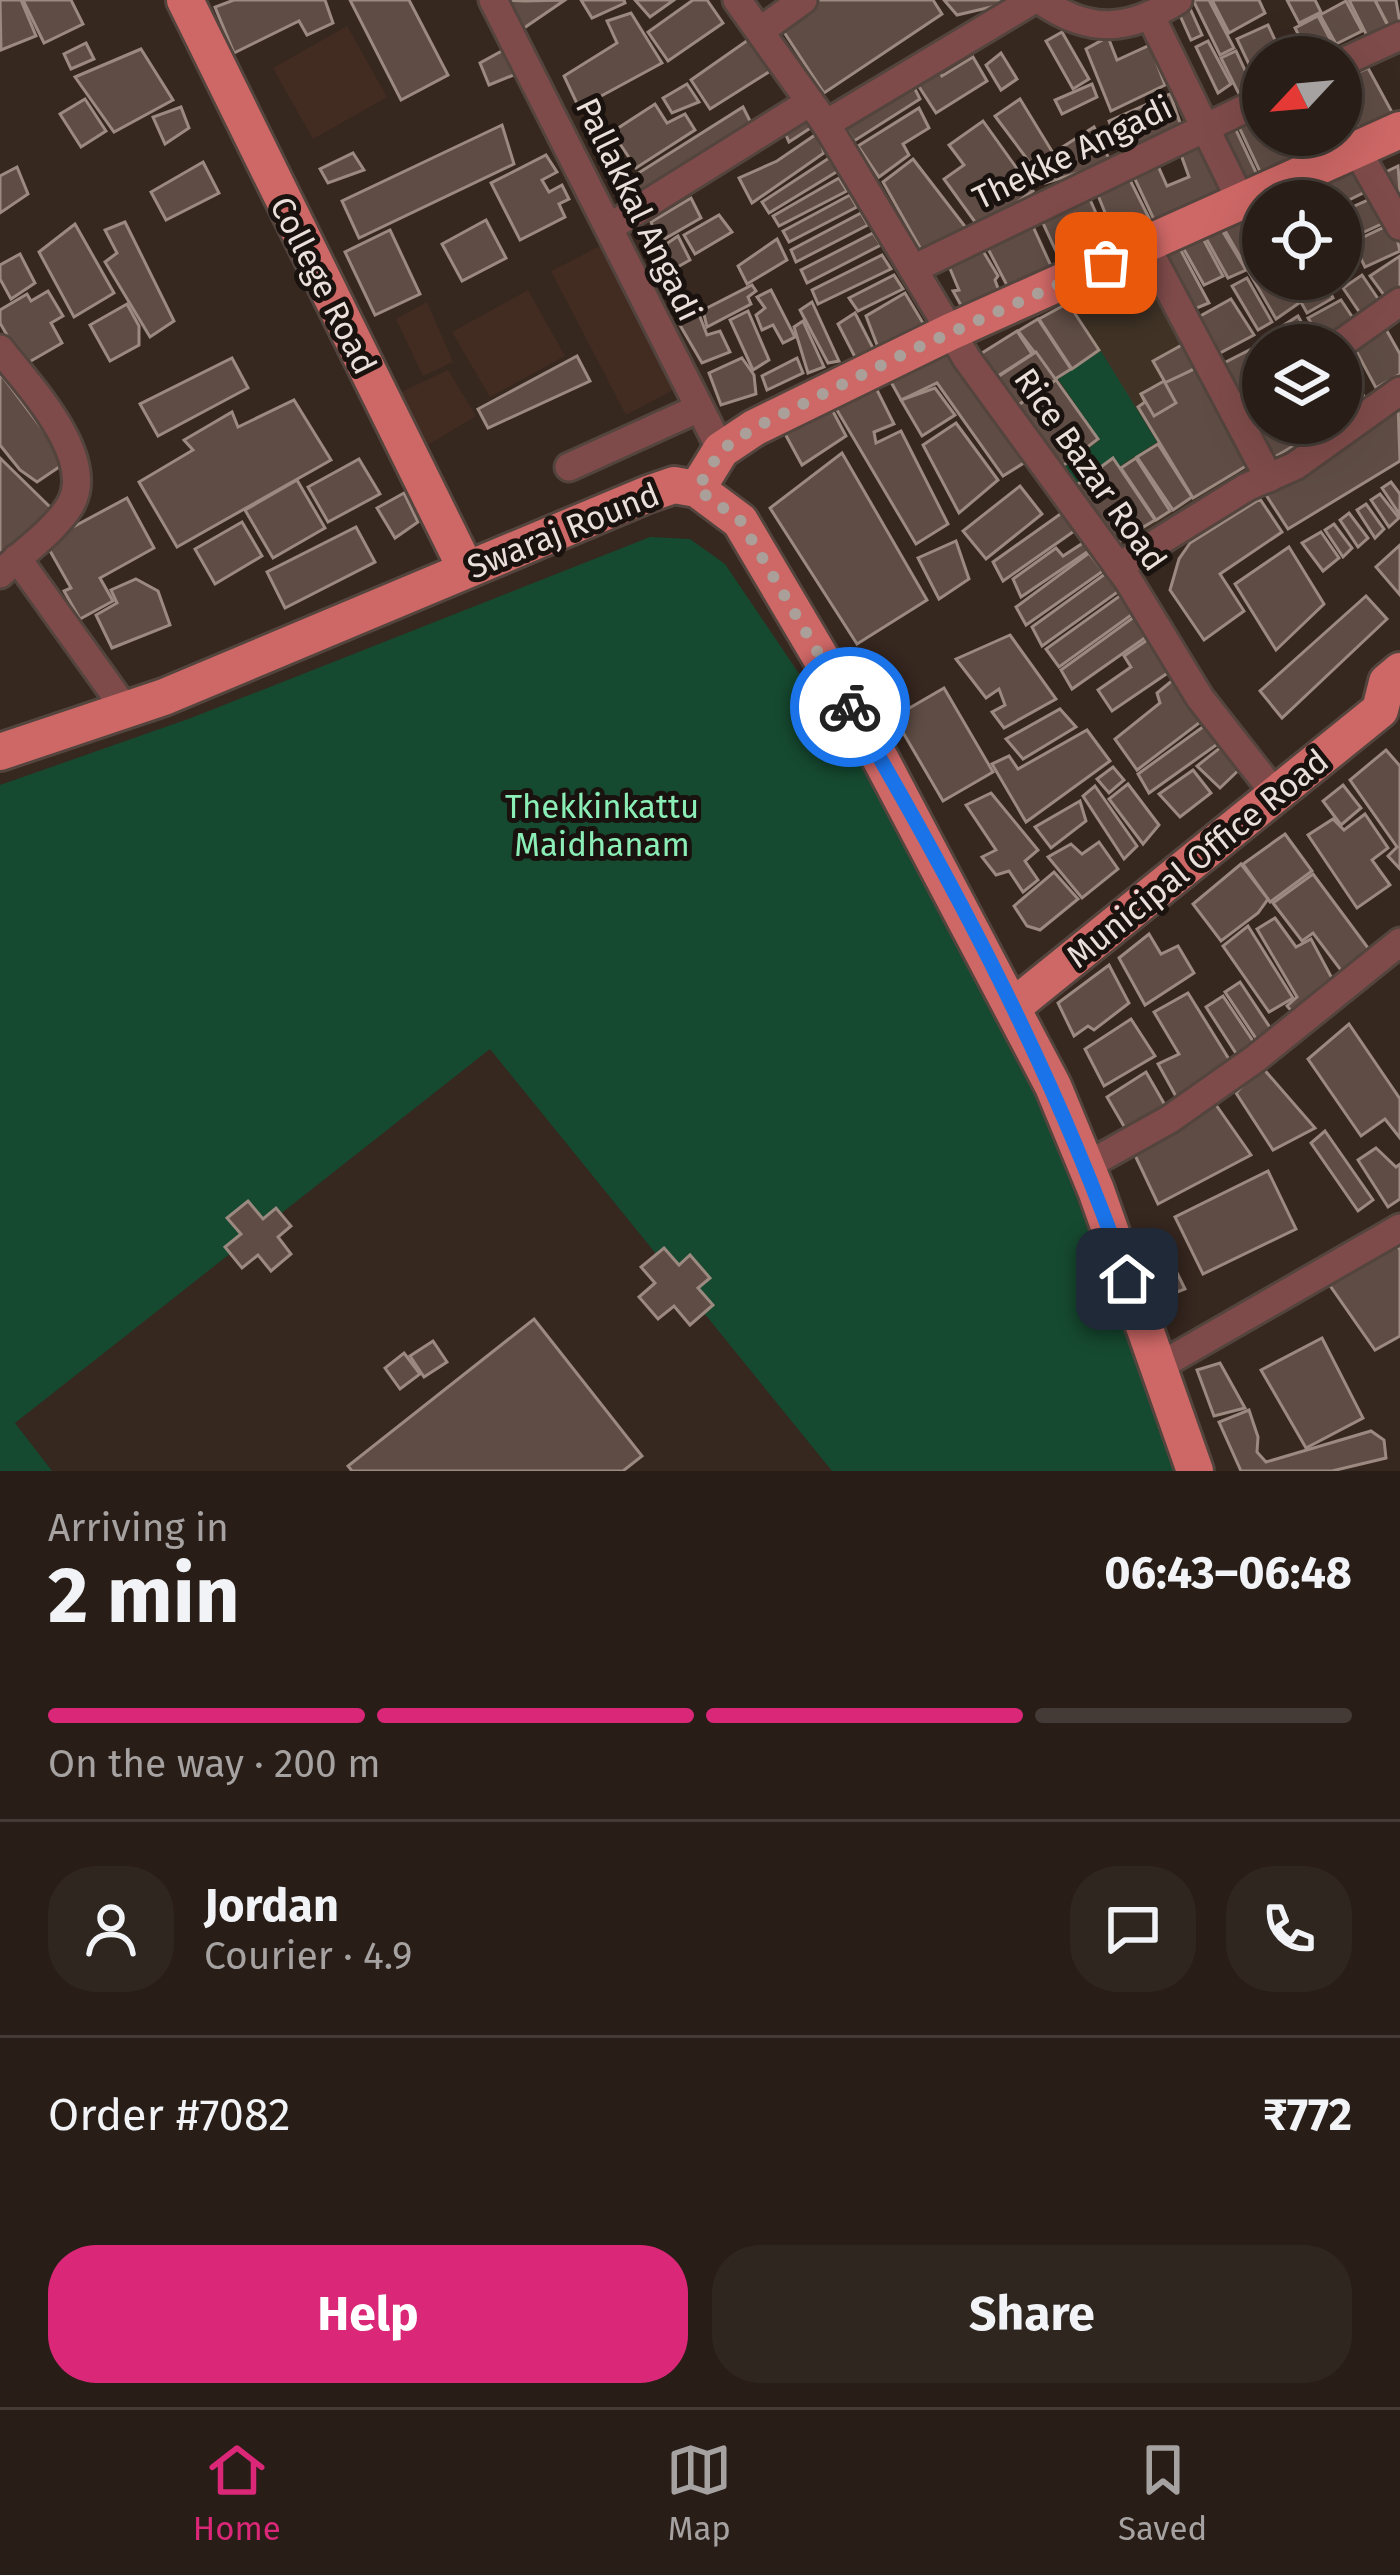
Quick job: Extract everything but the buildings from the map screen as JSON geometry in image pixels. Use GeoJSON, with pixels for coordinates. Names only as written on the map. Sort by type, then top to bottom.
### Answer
{"type":"FeatureCollection","features":[{"type":"Feature","properties":{"kind":"main road","name":"College Road"},"geometry":{"type":"LineString","coordinates":[[185,0],[466,569]]}},
{"type":"Feature","properties":{"kind":"main road"},"geometry":{"type":"LineString","coordinates":[[1362,144],[1400,130]]}},
{"type":"Feature","properties":{"kind":"main road"},"geometry":{"type":"LineString","coordinates":[[697,489],[721,450],[754,428],[950,332],[1335,156]]}},
{"type":"Feature","properties":{"kind":"main road","name":"Swaraj Round"},"geometry":{"type":"LineString","coordinates":[[8,742],[126,710],[648,494],[674,485],[697,489],[740,520],[880,758],[1014,1006],[1086,1166],[1195,1471]]}},
{"type":"Feature","properties":{"kind":"main road","name":"Municipal Office Road"},"geometry":{"type":"LineString","coordinates":[[1014,1006],[1390,708],[1387,682],[1400,671]]}},
{"type":"Feature","properties":{"kind":"street","name":"Pallakkal Angadi"},"geometry":{"type":"LineString","coordinates":[[493,0],[721,450]]}},
{"type":"Feature","properties":{"kind":"street","name":"Rice Bazar Road"},"geometry":{"type":"LineString","coordinates":[[737,0],[818,113],[950,332],[1118,567],[1200,698],[1276,795]]}},
{"type":"Feature","properties":{"kind":"street"},"geometry":{"type":"LineString","coordinates":[[760,32],[803,0]]}},
{"type":"Feature","properties":{"kind":"street"},"geometry":{"type":"LineString","coordinates":[[610,227],[1036,0],[1082,22],[1127,26],[1178,0]]}},
{"type":"Feature","properties":{"kind":"street"},"geometry":{"type":"LineString","coordinates":[[1151,17],[1240,199]]}},
{"type":"Feature","properties":{"kind":"street"},"geometry":{"type":"LineString","coordinates":[[1362,53],[1400,35]]}},
{"type":"Feature","properties":{"kind":"street","name":"Thekke Angadi"},"geometry":{"type":"LineString","coordinates":[[913,269],[1242,110]]}},
{"type":"Feature","properties":{"kind":"street"},"geometry":{"type":"LineString","coordinates":[[1360,156],[1400,226]]}},
{"type":"Feature","properties":{"kind":"street"},"geometry":{"type":"LineString","coordinates":[[1146,246],[1269,478]]}},
{"type":"Feature","properties":{"kind":"street"},"geometry":{"type":"LineString","coordinates":[[1362,329],[1400,302]]}},
{"type":"Feature","properties":{"kind":"street"},"geometry":{"type":"LineString","coordinates":[[0,349],[52,416],[70,447],[75,476],[71,505],[8,566],[126,710]]}},
{"type":"Feature","properties":{"kind":"street"},"geometry":{"type":"LineString","coordinates":[[1118,567],[1246,487],[1294,466],[1400,392]]}},
{"type":"Feature","properties":{"kind":"street"},"geometry":{"type":"LineString","coordinates":[[1234,412],[1242,407]]}},
{"type":"Feature","properties":{"kind":"street"},"geometry":{"type":"LineString","coordinates":[[569,466],[697,409]]}},
{"type":"Feature","properties":{"kind":"street"},"geometry":{"type":"LineString","coordinates":[[1086,1166],[1187,1107],[1255,1059],[1400,942]]}},
{"type":"Feature","properties":{"kind":"street"},"geometry":{"type":"LineString","coordinates":[[1158,1367],[1400,1228]]}},
{"type":"Feature","properties":{"kind":"shaded area"},"geometry":{"type":"Polygon","coordinates":[[[347,26],[387,97],[313,139],[273,68],[347,26]]]}},
{"type":"Feature","properties":{"kind":"shaded area"},"geometry":{"type":"Polygon","coordinates":[[[604,244],[679,387],[626,415],[551,271],[604,244]]]}},
{"type":"Feature","properties":{"kind":"shaded area"},"geometry":{"type":"Polygon","coordinates":[[[1143,258],[1252,468],[1114,549],[974,357],[1143,258]]]}},
{"type":"Feature","properties":{"kind":"shaded area"},"geometry":{"type":"Polygon","coordinates":[[[528,290],[565,356],[490,397],[452,332],[528,290]]]}},
{"type":"Feature","properties":{"kind":"shaded area"},"geometry":{"type":"Polygon","coordinates":[[[427,302],[453,362],[423,376],[396,319],[427,302]]]}},
{"type":"Feature","properties":{"kind":"shaded area"},"geometry":{"type":"Polygon","coordinates":[[[448,370],[476,416],[428,445],[399,393],[448,370]]]}},
{"type":"Feature","properties":{"kind":"green space"},"geometry":{"type":"Polygon","coordinates":[[[1101,351],[1157,442],[1120,466],[1113,457],[1070,488],[1058,472],[1100,440],[1058,379],[1101,351]]]}},
{"type":"Feature","properties":{"kind":"green space","name":"Thekkinkattu Maidhanam"},"geometry":{"type":"Polygon","coordinates":[[[650,537],[690,539],[725,564],[860,764],[1032,1077],[1177,1471],[832,1471],[490,1049],[15,1423],[52,1471],[0,1471],[0,785],[191,718],[650,537]]]}},
{"type":"Feature","properties":{"kind":"way so far"},"geometry":{"type":"LineString","coordinates":[[850,707],[740,520],[697,489],[721,450],[754,428],[1106,263]]}},
{"type":"Feature","properties":{"kind":"route"},"geometry":{"type":"LineString","coordinates":[[850,707],[1014,1006],[1096,1190],[1127,1279]]}}]}
